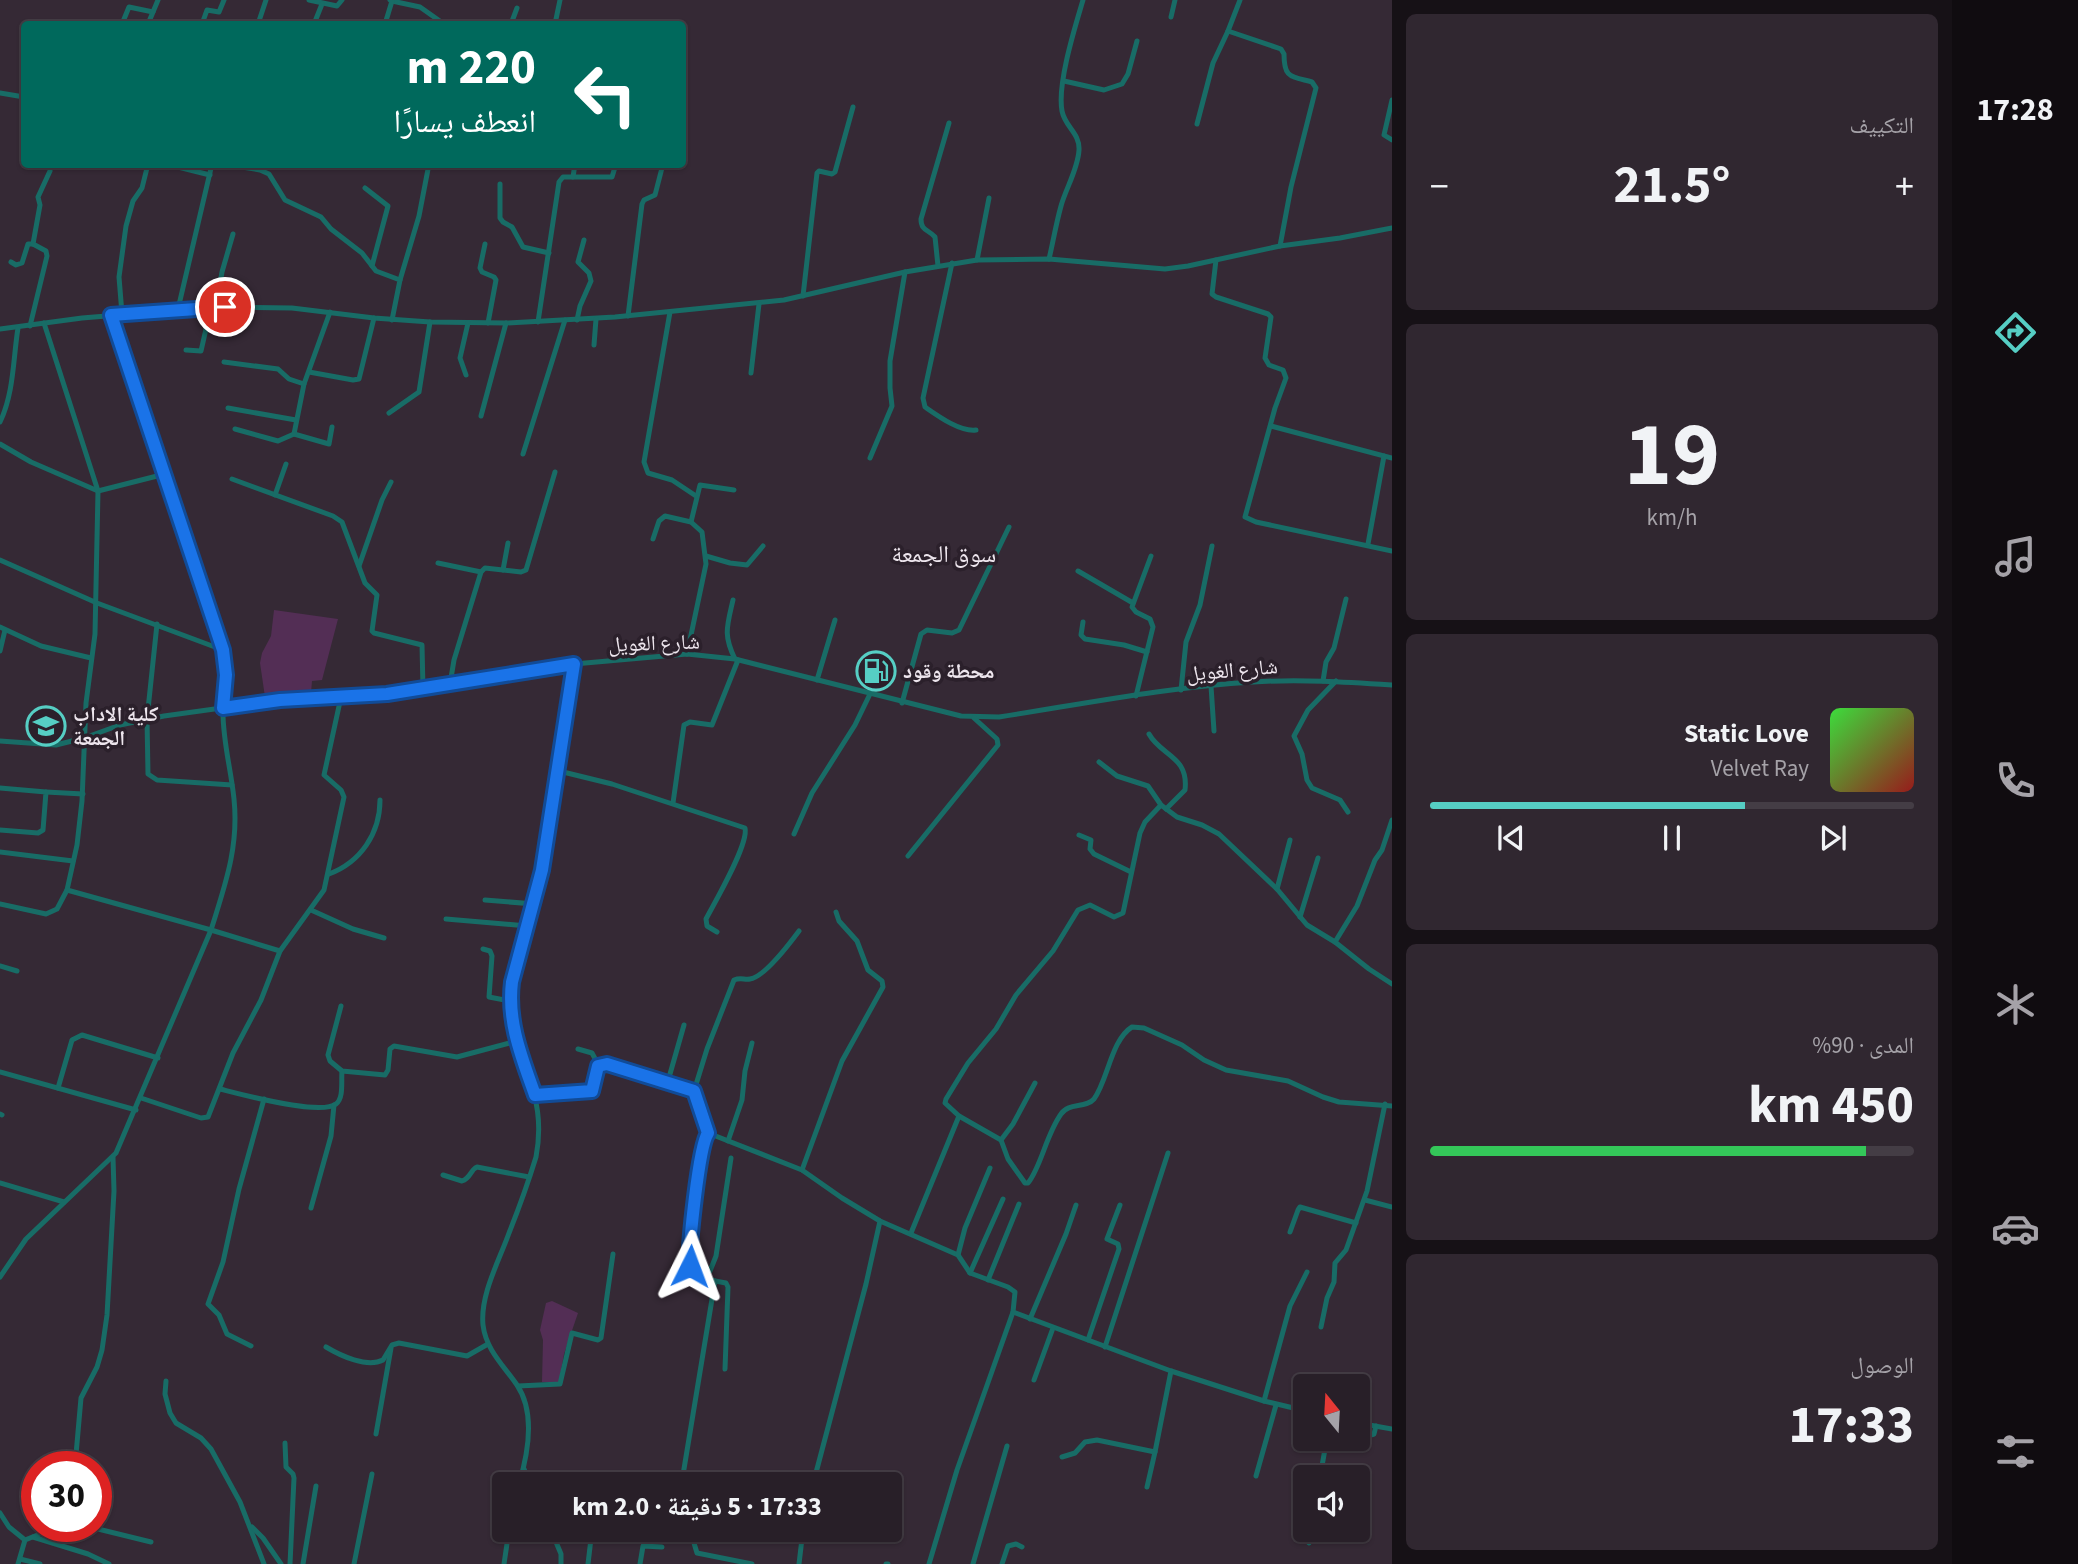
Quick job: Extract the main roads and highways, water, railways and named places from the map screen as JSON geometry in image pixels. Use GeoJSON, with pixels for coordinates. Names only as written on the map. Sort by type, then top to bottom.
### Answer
{"type":"FeatureCollection","features":[{"type":"Feature","properties":{"kind":"place","name":"محطة وقود"},"geometry":{"type":"Point","coordinates":[876,671]}},
{"type":"Feature","properties":{"kind":"place","name":"كلية اﻻداب الجمعة"},"geometry":{"type":"Point","coordinates":[46,726]}},
{"type":"Feature","properties":{"kind":"district","name":"سوق الجمعة"},"geometry":{"type":"Point","coordinates":[944,554]}}]}
